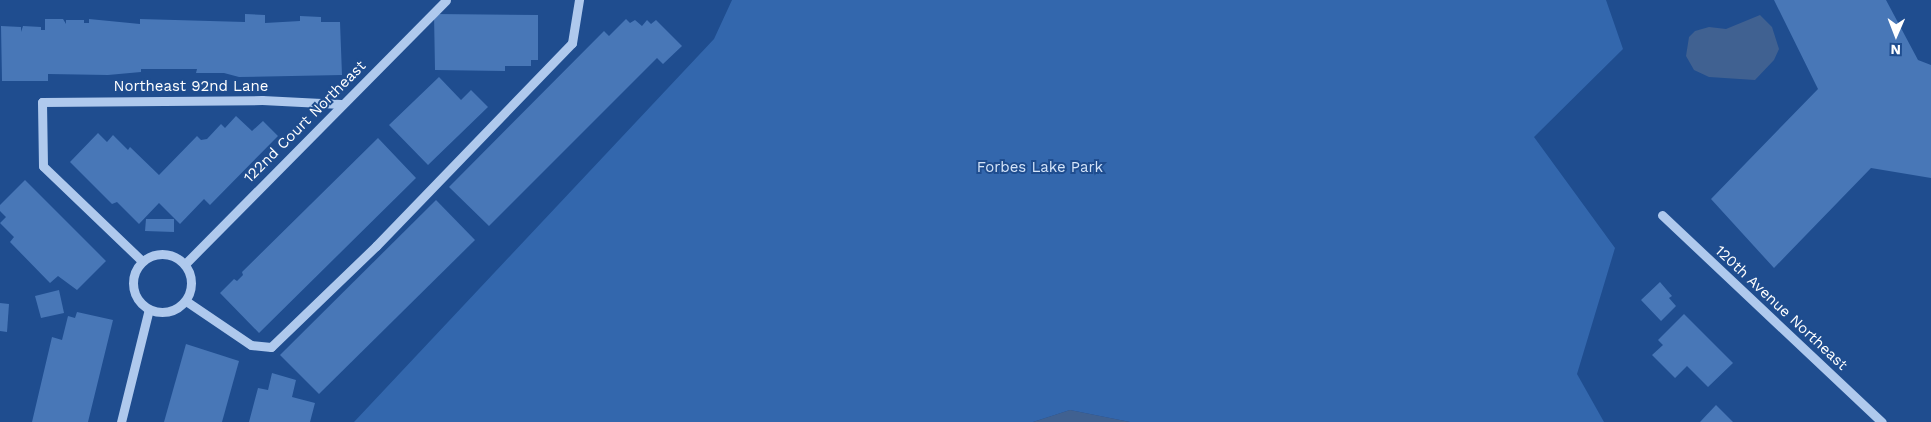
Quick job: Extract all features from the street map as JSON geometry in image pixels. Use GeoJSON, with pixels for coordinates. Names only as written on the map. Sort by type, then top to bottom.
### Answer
{"type":"FeatureCollection","features":[{"type":"Feature","properties":{"kind":"street","name":"122nd Court Northeast"},"geometry":{"type":"LineString","coordinates":[[185,264],[341,104],[446,0]]}},
{"type":"Feature","properties":{"kind":"street"},"geometry":{"type":"LineString","coordinates":[[186,301],[251,345],[271,347],[376,246],[572,43],[579,0]]}},
{"type":"Feature","properties":{"kind":"street","name":"Northeast 92nd Lane"},"geometry":{"type":"LineString","coordinates":[[142,261],[43,166],[42,102],[262,100],[341,104]]}},
{"type":"Feature","properties":{"kind":"street","name":"120th Avenue Northeast"},"geometry":{"type":"LineString","coordinates":[[1662,215],[1882,422]]}},
{"type":"Feature","properties":{"kind":"street"},"geometry":{"type":"LineString","coordinates":[[160,254],[178,258],[185,264],[192,282],[186,301],[169,312],[149,309],[136,296],[133,287],[136,269],[142,261],[160,254]]}},
{"type":"Feature","properties":{"kind":"street"},"geometry":{"type":"LineString","coordinates":[[121,422],[149,309]]}},
{"type":"Feature","properties":{"kind":"green space","name":"Forbes Lake Park"},"geometry":{"type":"Polygon","coordinates":[[[732,0],[1606,0],[1623,49],[1534,137],[1615,248],[1577,374],[1604,422],[1130,422],[1070,410],[1033,422],[354,422],[714,39],[732,0]]]}},
{"type":"Feature","properties":{"kind":"shaded area"},"geometry":{"type":"Polygon","coordinates":[[[1760,15],[1772,27],[1779,49],[1774,60],[1755,80],[1709,77],[1694,70],[1686,56],[1689,37],[1695,31],[1709,27],[1726,29],[1760,15]]]}},
{"type":"Feature","properties":{"kind":"shaded area"},"geometry":{"type":"Polygon","coordinates":[[[1070,410],[1130,422],[1033,422],[1070,410]]]}},
{"type":"Feature","properties":{"kind":"building"},"geometry":{"type":"Polygon","coordinates":[[[1774,0],[1886,0],[1918,60],[1931,65],[1931,178],[1871,168],[1774,268],[1711,199],[1818,89],[1774,0]]]}},
{"type":"Feature","properties":{"kind":"building"},"geometry":{"type":"Polygon","coordinates":[[[245,14],[265,15],[265,23],[300,21],[300,16],[321,17],[321,22],[340,22],[342,75],[239,77],[224,73],[196,73],[197,69],[141,69],[141,72],[108,75],[48,74],[48,81],[2,81],[1,26],[21,27],[21,32],[23,26],[41,27],[41,30],[45,30],[45,19],[63,19],[66,24],[66,20],[84,20],[84,23],[89,23],[89,19],[140,24],[140,19],[245,22],[245,14]]]}},
{"type":"Feature","properties":{"kind":"building"},"geometry":{"type":"Polygon","coordinates":[[[434,14],[538,15],[538,60],[531,60],[531,66],[505,66],[505,71],[435,70],[434,14]]]}},
{"type":"Feature","properties":{"kind":"building"},"geometry":{"type":"Polygon","coordinates":[[[626,19],[630,23],[635,20],[642,26],[647,20],[651,24],[656,20],[682,46],[663,64],[657,58],[489,226],[449,187],[604,31],[609,36],[626,19]]]}},
{"type":"Feature","properties":{"kind":"building"},"geometry":{"type":"Polygon","coordinates":[[[439,77],[461,100],[471,90],[488,107],[428,165],[389,125],[439,77]]]}},
{"type":"Feature","properties":{"kind":"building"},"geometry":{"type":"Polygon","coordinates":[[[236,116],[252,131],[263,121],[278,136],[210,205],[204,199],[180,224],[159,203],[139,224],[117,202],[112,204],[70,162],[98,133],[107,142],[113,135],[128,150],[130,147],[159,175],[197,136],[201,140],[207,139],[221,124],[225,128],[236,116]]]}},
{"type":"Feature","properties":{"kind":"building"},"geometry":{"type":"Polygon","coordinates":[[[378,138],[416,178],[259,333],[220,293],[234,279],[237,281],[243,275],[242,272],[378,138]]]}},
{"type":"Feature","properties":{"kind":"building"},"geometry":{"type":"Polygon","coordinates":[[[25,180],[106,261],[77,290],[58,276],[50,283],[10,242],[14,237],[0,223],[6,217],[0,211],[0,205],[25,180]]]}},
{"type":"Feature","properties":{"kind":"building"},"geometry":{"type":"Polygon","coordinates":[[[436,200],[475,240],[319,394],[280,355],[436,200]]]}},
{"type":"Feature","properties":{"kind":"building"},"geometry":{"type":"Polygon","coordinates":[[[146,219],[174,219],[174,232],[145,231],[146,219]]]}},
{"type":"Feature","properties":{"kind":"building"},"geometry":{"type":"Polygon","coordinates":[[[1660,282],[1672,296],[1669,298],[1676,306],[1661,321],[1641,300],[1660,282]]]}},
{"type":"Feature","properties":{"kind":"building"},"geometry":{"type":"Polygon","coordinates":[[[59,290],[64,313],[41,318],[35,296],[59,290]]]}},
{"type":"Feature","properties":{"kind":"building"},"geometry":{"type":"Polygon","coordinates":[[[0,303],[9,304],[7,332],[0,331],[0,303]]]}},
{"type":"Feature","properties":{"kind":"building"},"geometry":{"type":"Polygon","coordinates":[[[77,312],[113,320],[88,422],[32,422],[52,337],[62,340],[68,316],[75,318],[77,312]]]}},
{"type":"Feature","properties":{"kind":"building"},"geometry":{"type":"Polygon","coordinates":[[[1684,314],[1733,363],[1708,387],[1687,366],[1675,378],[1652,355],[1663,345],[1658,340],[1684,314]]]}},
{"type":"Feature","properties":{"kind":"building"},"geometry":{"type":"Polygon","coordinates":[[[186,344],[239,361],[222,422],[164,422],[186,344]]]}},
{"type":"Feature","properties":{"kind":"building"},"geometry":{"type":"Polygon","coordinates":[[[272,373],[296,380],[292,397],[315,403],[310,422],[249,422],[258,388],[268,390],[272,373]]]}},
{"type":"Feature","properties":{"kind":"building"},"geometry":{"type":"Polygon","coordinates":[[[1716,405],[1733,422],[1700,422],[1716,405]]]}}]}
